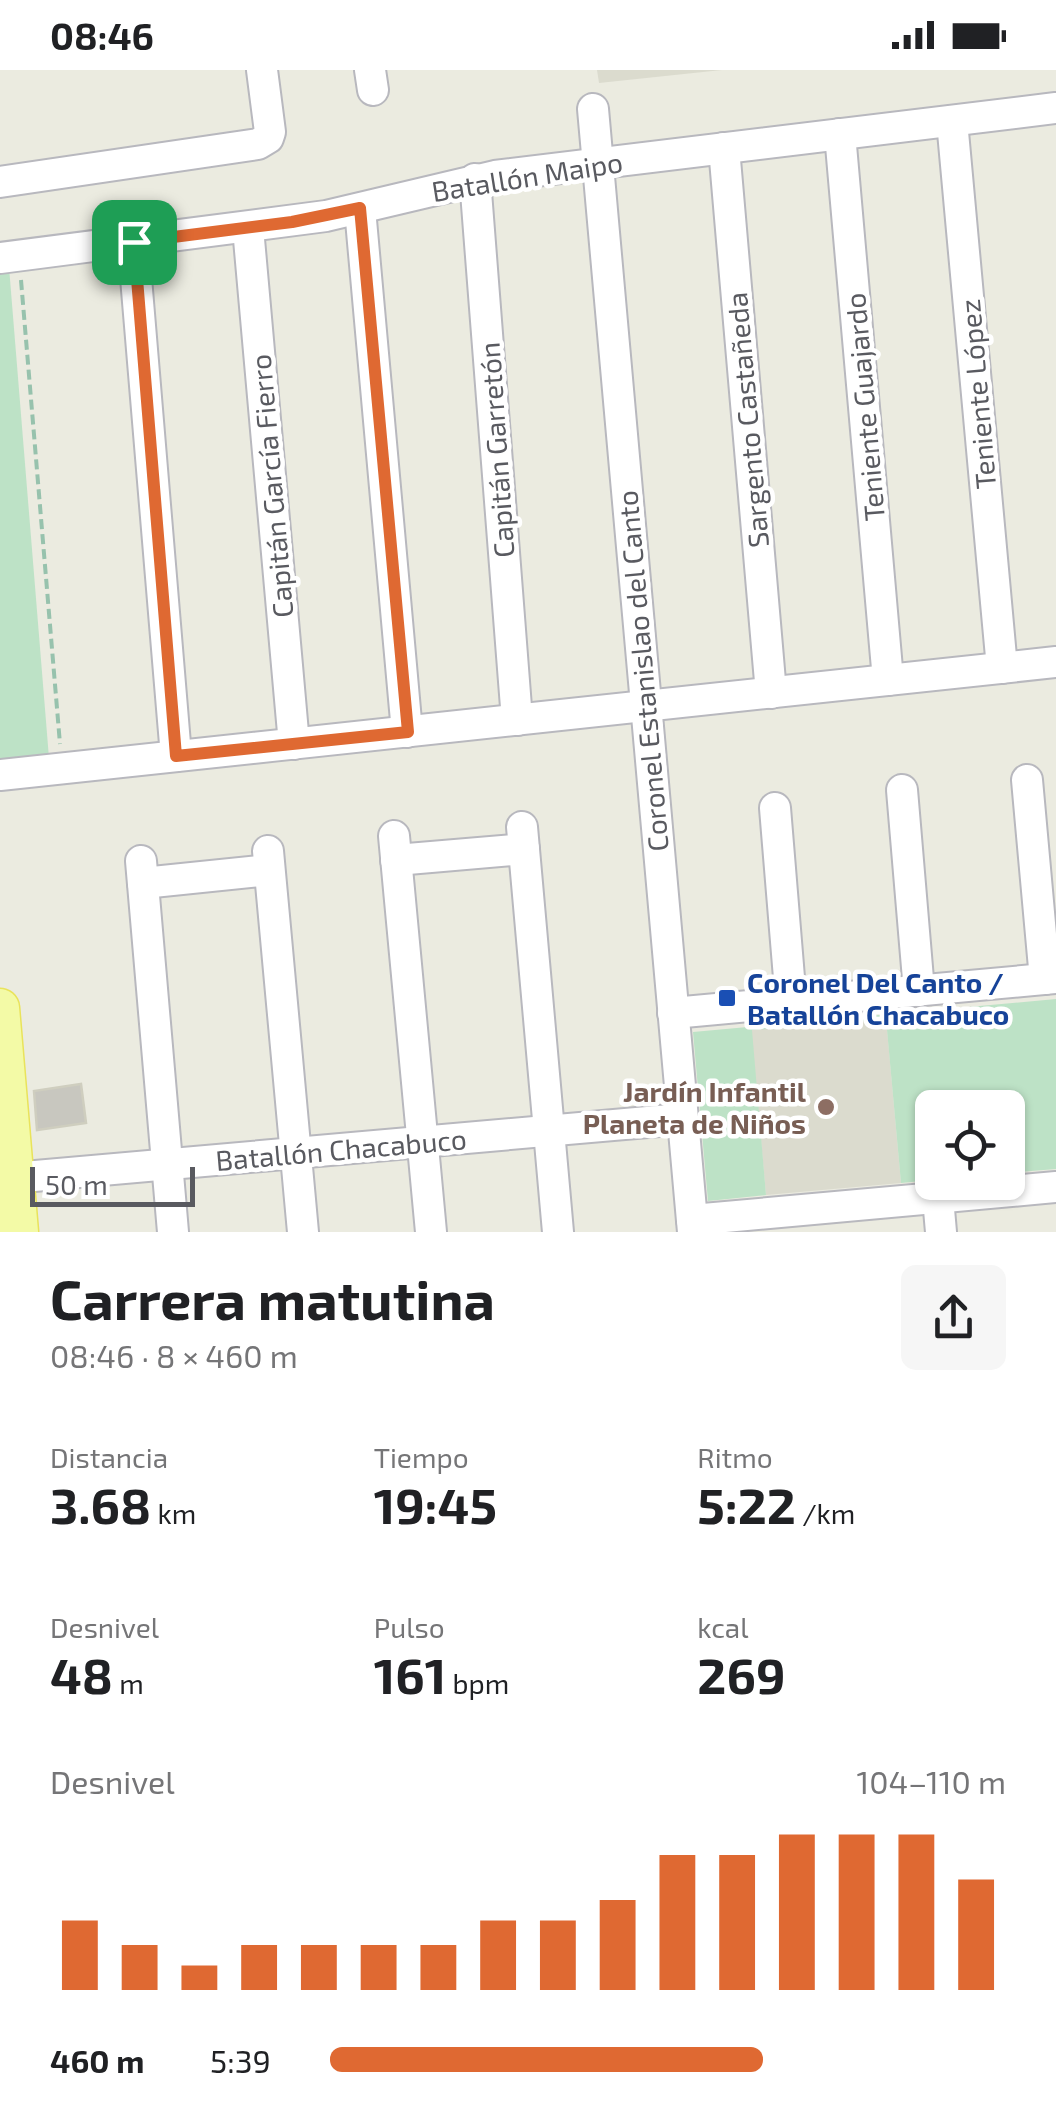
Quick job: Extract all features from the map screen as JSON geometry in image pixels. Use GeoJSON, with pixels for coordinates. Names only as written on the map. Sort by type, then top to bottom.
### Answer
{"type":"FeatureCollection","features":[{"type":"Feature","properties":{"kind":"main road"},"geometry":{"type":"LineString","coordinates":[[0,1008],[8,1179],[20,1232]]}},
{"type":"Feature","properties":{"kind":"street"},"geometry":{"type":"LineString","coordinates":[[0,182],[258,144],[270,132],[262,70]]}},
{"type":"Feature","properties":{"kind":"street","name":"Batallón Maipo"},"geometry":{"type":"LineString","coordinates":[[9,257],[248,228],[360,208],[475,180],[1056,108]]}},
{"type":"Feature","properties":{"kind":"street","name":"Coronel Estanislao del Canto"},"geometry":{"type":"LineString","coordinates":[[592,109],[692,1226]]}},
{"type":"Feature","properties":{"kind":"street","name":"Teniente López"},"geometry":{"type":"LineString","coordinates":[[952,121],[1002,668]]}},
{"type":"Feature","properties":{"kind":"street","name":"Teniente Guajardo"},"geometry":{"type":"LineString","coordinates":[[840,134],[888,680]]}},
{"type":"Feature","properties":{"kind":"street","name":"Sargento Castañeda"},"geometry":{"type":"LineString","coordinates":[[724,148],[771,693]]}},
{"type":"Feature","properties":{"kind":"street","name":"Capitán Garretón"},"geometry":{"type":"LineString","coordinates":[[475,180],[517,720]]}},
{"type":"Feature","properties":{"kind":"street"},"geometry":{"type":"LineString","coordinates":[[360,208],[408,732]]}},
{"type":"Feature","properties":{"kind":"street","name":"Capitán García Fierro"},"geometry":{"type":"LineString","coordinates":[[248,228],[294,744]]}},
{"type":"Feature","properties":{"kind":"street"},"geometry":{"type":"LineString","coordinates":[[134,242],[176,756]]}},
{"type":"Feature","properties":{"kind":"street"},"geometry":{"type":"LineString","coordinates":[[0,775],[1056,662]]}},
{"type":"Feature","properties":{"kind":"street"},"geometry":{"type":"LineString","coordinates":[[672,1013],[1051,978],[1026,780]]}},
{"type":"Feature","properties":{"kind":"street"},"geometry":{"type":"LineString","coordinates":[[902,790],[919,991]]}},
{"type":"Feature","properties":{"kind":"street"},"geometry":{"type":"LineString","coordinates":[[774,808],[791,1002]]}},
{"type":"Feature","properties":{"kind":"street"},"geometry":{"type":"LineString","coordinates":[[431,1232],[395,848],[523,838],[558,1232]]}},
{"type":"Feature","properties":{"kind":"street"},"geometry":{"type":"LineString","coordinates":[[173,1232],[142,872],[268,860],[303,1232]]}},
{"type":"Feature","properties":{"kind":"street","name":"Batallón Chacabuco"},"geometry":{"type":"LineString","coordinates":[[8,1179],[682,1119]]}},
{"type":"Feature","properties":{"kind":"street"},"geometry":{"type":"LineString","coordinates":[[1025,1190],[1056,1187]]}},
{"type":"Feature","properties":{"kind":"street"},"geometry":{"type":"LineString","coordinates":[[692,1226],[813,1220],[927,1200]]}},
{"type":"Feature","properties":{"kind":"street"},"geometry":{"type":"LineString","coordinates":[[938,1200],[941,1232]]}},
{"type":"Feature","properties":{"kind":"path"},"geometry":{"type":"LineString","coordinates":[[9,257],[62,768]]}},
{"type":"Feature","properties":{"kind":"shaded area"},"geometry":{"type":"Polygon","coordinates":[[[597,70],[722,70],[599,83],[597,70]]]}},
{"type":"Feature","properties":{"kind":"shaded area","name":"Jardín Infantil Planeta de Niños"},"geometry":{"type":"Polygon","coordinates":[[[886,1018],[901,1183],[766,1195],[751,1030],[886,1018]]]}},
{"type":"Feature","properties":{"kind":"green space"},"geometry":{"type":"Polygon","coordinates":[[[9,267],[49,758],[0,764],[0,268],[9,267]]]}},
{"type":"Feature","properties":{"kind":"green space"},"geometry":{"type":"Polygon","coordinates":[[[1056,999],[1056,1169],[1025,1172],[1025,1090],[915,1090],[915,1182],[901,1183],[886,1019],[752,1030],[766,1195],[708,1201],[693,1032],[1056,999]]]}},
{"type":"Feature","properties":{"kind":"building"},"geometry":{"type":"Polygon","coordinates":[[[81,1084],[86,1123],[37,1130],[34,1091],[81,1084]]]}},
{"type":"Feature","properties":{"kind":"place","name":"Coronel Del Canto / Batallón Chacabuco"},"geometry":{"type":"Point","coordinates":[727,998]}},
{"type":"Feature","properties":{"kind":"place","name":"Jardín Infantil Planeta de Niños"},"geometry":{"type":"Point","coordinates":[826,1107]}},
{"type":"Feature","properties":{"kind":"route"},"geometry":{"type":"LineString","coordinates":[[360,208],[408,732],[176,756],[134,242],[292,222],[360,208]]}}]}
